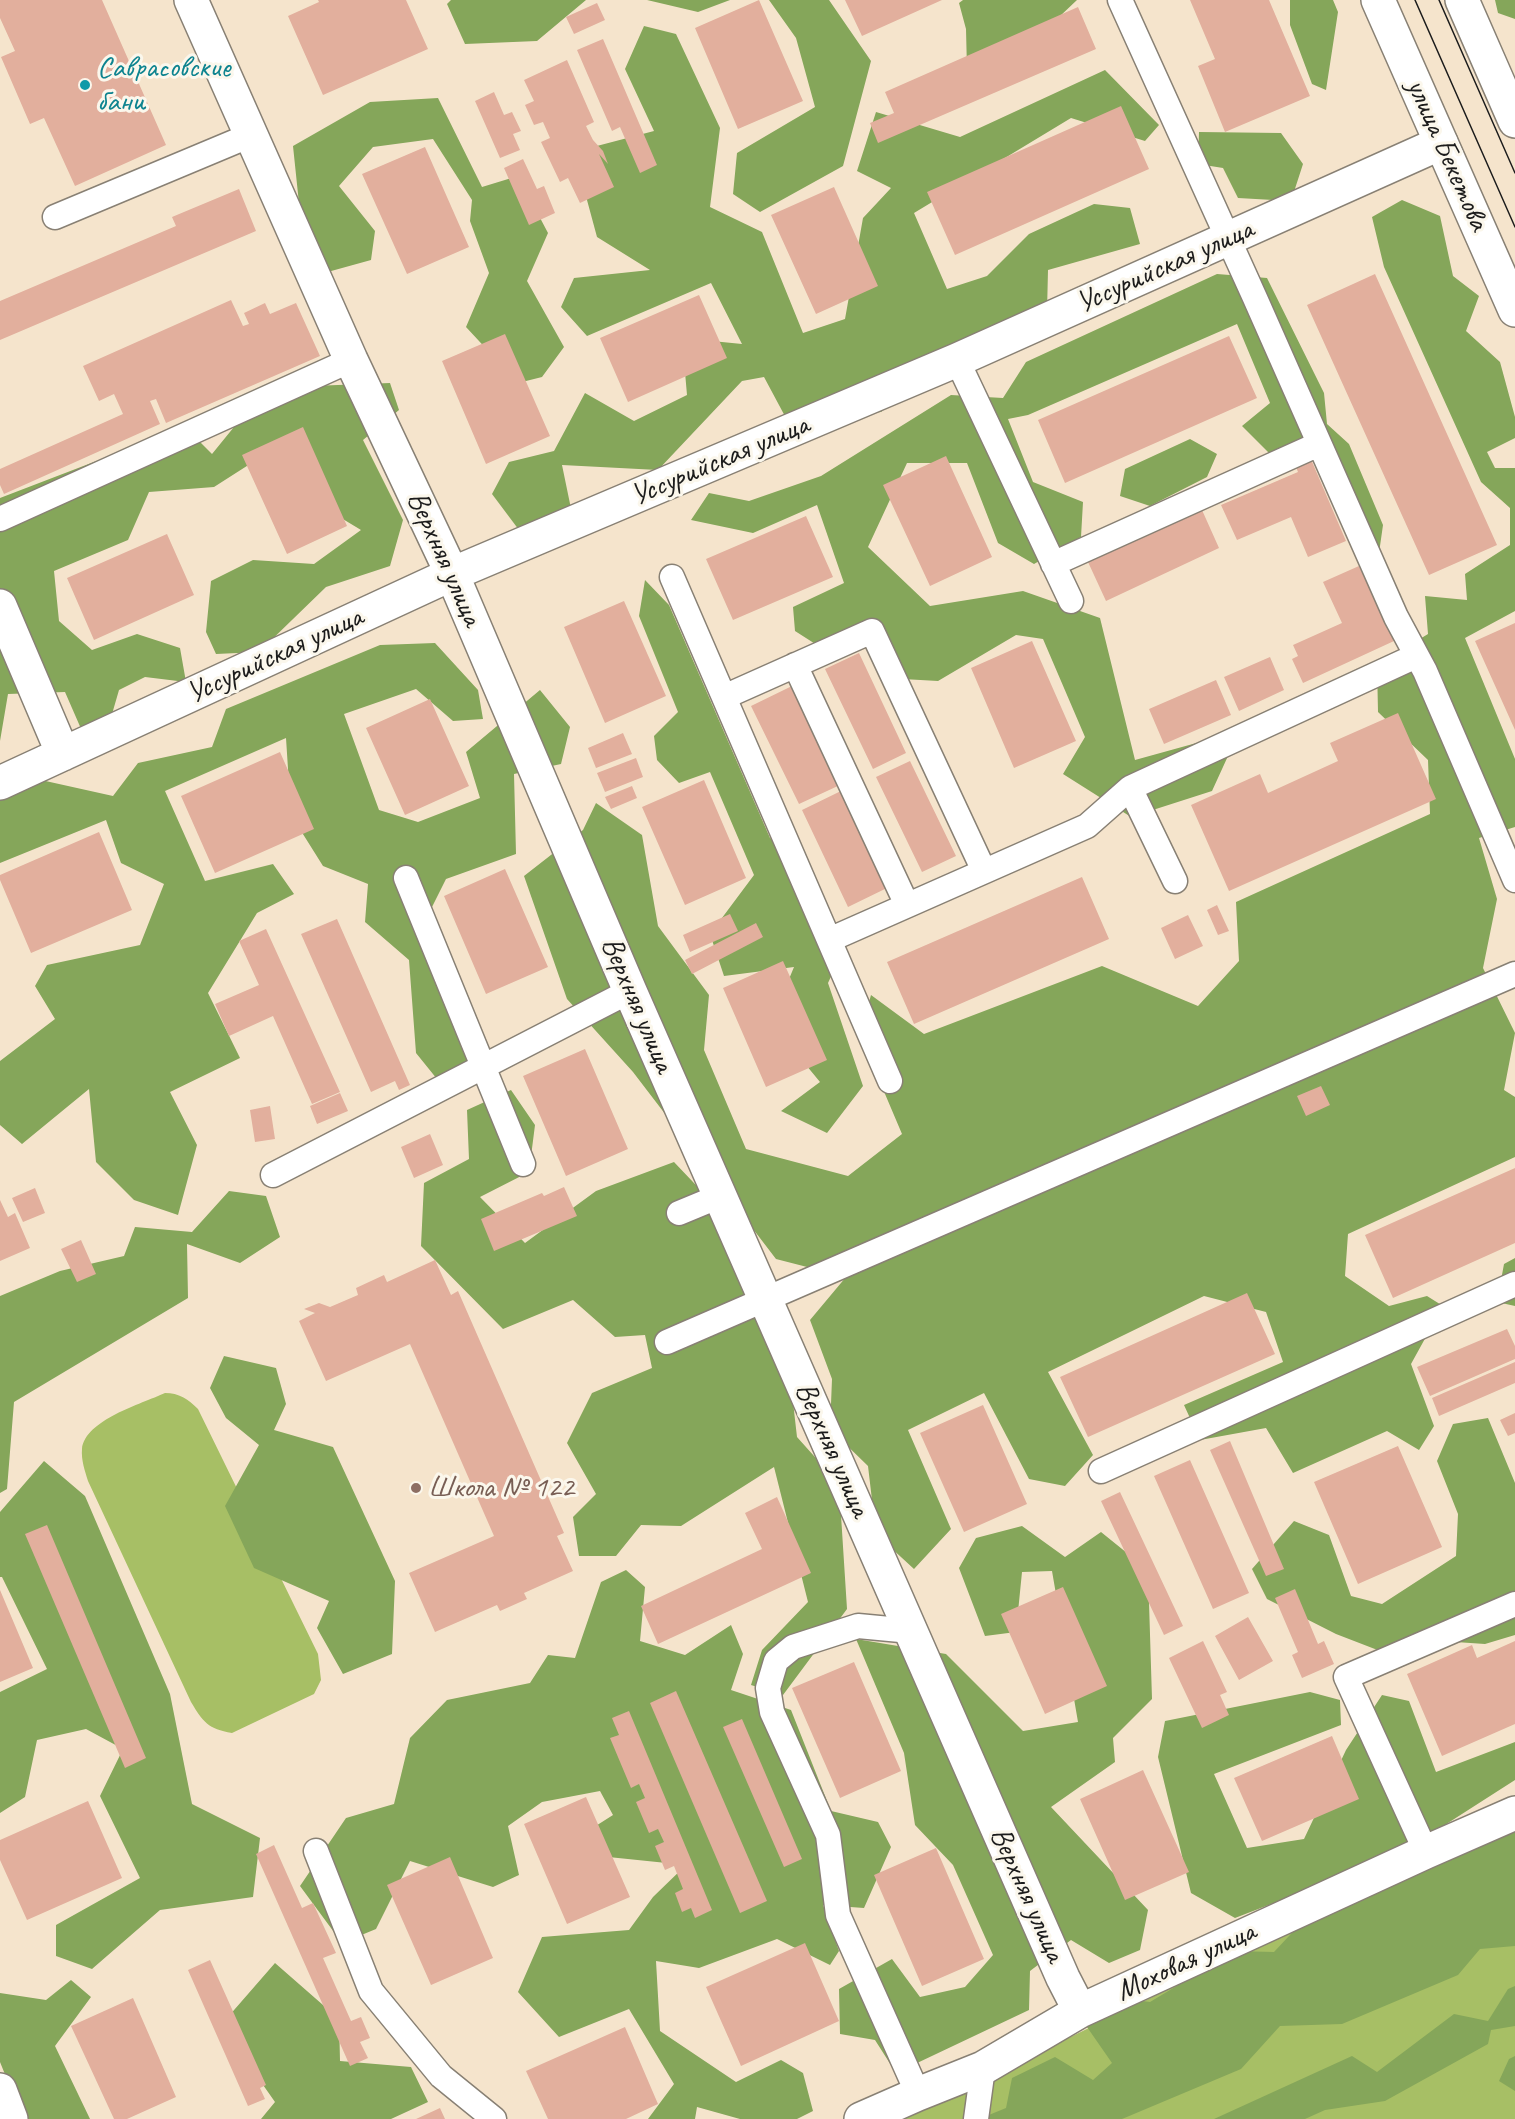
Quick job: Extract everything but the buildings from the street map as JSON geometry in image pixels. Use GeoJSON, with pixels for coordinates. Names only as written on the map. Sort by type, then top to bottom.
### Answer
{"type":"FeatureCollection","features":[{"type":"Feature","properties":{"kind":"street","name":"Верхняя улица"},"geometry":{"type":"LineString","coordinates":[[190,0],[351,360],[452,574],[630,991],[1063,1978],[1080,2011]]}},
{"type":"Feature","properties":{"kind":"street","name":"улица Бекетова"},"geometry":{"type":"LineString","coordinates":[[1378,0],[1515,310]]}},
{"type":"Feature","properties":{"kind":"street"},"geometry":{"type":"LineString","coordinates":[[1462,0],[1515,121]]}},
{"type":"Feature","properties":{"kind":"street","name":"Уссурийская улица"},"geometry":{"type":"LineString","coordinates":[[0,783],[452,574],[957,360],[1442,143]]}},
{"type":"Feature","properties":{"kind":"street"},"geometry":{"type":"LineString","coordinates":[[0,606],[63,754]]}},
{"type":"Feature","properties":{"kind":"street","name":"Моховая улица"},"geometry":{"type":"LineString","coordinates":[[861,2119],[983,2068],[1080,2011],[1426,1852],[1515,1814]]}},
{"type":"Feature","properties":{"kind":"street"},"geometry":{"type":"LineString","coordinates":[[0,2090],[11,2119]]}},
{"type":"Feature","properties":{"kind":"lane"},"geometry":{"type":"LineString","coordinates":[[1120,0],[1396,617],[1425,671],[1515,880]]}},
{"type":"Feature","properties":{"kind":"lane"},"geometry":{"type":"LineString","coordinates":[[55,217],[251,135]]}},
{"type":"Feature","properties":{"kind":"lane"},"geometry":{"type":"LineString","coordinates":[[0,519],[351,360]]}},
{"type":"Feature","properties":{"kind":"lane"},"geometry":{"type":"LineString","coordinates":[[957,360],[1071,602]]}},
{"type":"Feature","properties":{"kind":"lane"},"geometry":{"type":"LineString","coordinates":[[1053,564],[1319,444]]}},
{"type":"Feature","properties":{"kind":"lane"},"geometry":{"type":"LineString","coordinates":[[672,577],[890,1081]]}},
{"type":"Feature","properties":{"kind":"lane"},"geometry":{"type":"LineString","coordinates":[[724,697],[872,631],[984,872]]}},
{"type":"Feature","properties":{"kind":"lane"},"geometry":{"type":"LineString","coordinates":[[829,939],[1088,826],[1130,788],[1416,656]]}},
{"type":"Feature","properties":{"kind":"lane"},"geometry":{"type":"LineString","coordinates":[[795,665],[907,905]]}},
{"type":"Feature","properties":{"kind":"lane"},"geometry":{"type":"LineString","coordinates":[[1130,788],[1175,881]]}},
{"type":"Feature","properties":{"kind":"lane"},"geometry":{"type":"LineString","coordinates":[[406,878],[523,1164]]}},
{"type":"Feature","properties":{"kind":"lane"},"geometry":{"type":"LineString","coordinates":[[667,1342],[1515,974]]}},
{"type":"Feature","properties":{"kind":"lane"},"geometry":{"type":"LineString","coordinates":[[273,1175],[630,991]]}},
{"type":"Feature","properties":{"kind":"lane"},"geometry":{"type":"LineString","coordinates":[[679,1214],[720,1196]]}},
{"type":"Feature","properties":{"kind":"lane"},"geometry":{"type":"LineString","coordinates":[[1101,1471],[1515,1284]]}},
{"type":"Feature","properties":{"kind":"lane"},"geometry":{"type":"LineString","coordinates":[[1426,1852],[1347,1677],[1515,1604]]}},
{"type":"Feature","properties":{"kind":"lane"},"geometry":{"type":"LineString","coordinates":[[911,1631],[858,1626],[793,1647],[776,1661],[768,1688],[772,1712],[828,1835],[838,1915],[918,2094]]}},
{"type":"Feature","properties":{"kind":"lane"},"geometry":{"type":"LineString","coordinates":[[316,1851],[370,1991],[441,2076],[494,2119]]}},
{"type":"Feature","properties":{"kind":"lane"},"geometry":{"type":"LineString","coordinates":[[976,2119],[983,2068]]}},
{"type":"Feature","properties":{"kind":"green space"},"geometry":{"type":"Polygon","coordinates":[[[451,0],[586,0],[537,41],[465,44],[447,4],[451,0]]]}},
{"type":"Feature","properties":{"kind":"green space"},"geometry":{"type":"Polygon","coordinates":[[[647,0],[730,0],[698,12],[647,0]]]}},
{"type":"Feature","properties":{"kind":"green space"},"geometry":{"type":"Polygon","coordinates":[[[769,0],[829,0],[871,61],[843,166],[760,212],[733,194],[737,153],[815,107],[796,38],[769,0]]]}},
{"type":"Feature","properties":{"kind":"green space"},"geometry":{"type":"Polygon","coordinates":[[[963,0],[1077,0],[1020,54],[967,70],[966,29],[959,3],[963,0]]]}},
{"type":"Feature","properties":{"kind":"green space"},"geometry":{"type":"Polygon","coordinates":[[[1290,0],[1333,0],[1338,12],[1326,90],[1312,84],[1290,25],[1290,0]]]}},
{"type":"Feature","properties":{"kind":"green space"},"geometry":{"type":"Polygon","coordinates":[[[1495,0],[1515,0],[1515,19],[1498,13],[1495,0]]]}},
{"type":"Feature","properties":{"kind":"green space"},"geometry":{"type":"Polygon","coordinates":[[[644,26],[676,34],[720,128],[710,207],[762,232],[803,333],[845,319],[863,218],[891,188],[857,171],[876,112],[960,137],[1105,70],[1159,125],[1145,141],[1071,118],[914,213],[947,289],[987,276],[1029,234],[1094,204],[1130,208],[1140,244],[1048,270],[1047,312],[977,335],[881,412],[787,420],[764,377],[742,381],[658,470],[562,465],[575,528],[531,546],[492,494],[509,462],[554,451],[585,393],[634,421],[687,395],[682,338],[742,344],[711,283],[587,336],[561,307],[574,278],[650,270],[597,237],[574,152],[654,131],[625,69],[644,26]]]}},
{"type":"Feature","properties":{"kind":"green space"},"geometry":{"type":"Polygon","coordinates":[[[438,98],[482,187],[518,176],[548,233],[527,281],[564,347],[542,377],[518,383],[466,327],[489,273],[470,221],[472,200],[433,139],[373,147],[339,186],[375,231],[371,260],[324,273],[302,232],[293,146],[370,102],[438,98]]]}},
{"type":"Feature","properties":{"kind":"green space"},"geometry":{"type":"Polygon","coordinates":[[[1199,132],[1281,133],[1303,164],[1291,201],[1238,198],[1223,168],[1198,164],[1199,132]]]}},
{"type":"Feature","properties":{"kind":"green space"},"geometry":{"type":"Polygon","coordinates":[[[1402,200],[1440,216],[1453,276],[1479,296],[1466,331],[1500,362],[1515,417],[1515,438],[1487,452],[1495,468],[1515,468],[1515,611],[1465,638],[1515,759],[1515,827],[1479,838],[1497,899],[1483,968],[1515,1033],[1504,1090],[1515,1097],[1515,1157],[1348,1234],[1345,1276],[1389,1306],[1427,1296],[1443,1306],[1411,1364],[1434,1426],[1419,1450],[1387,1431],[1293,1473],[1266,1428],[1200,1440],[1184,1405],[1283,1362],[1266,1312],[1204,1296],[1048,1372],[1093,1455],[1065,1486],[1029,1479],[984,1393],[908,1430],[951,1529],[914,1569],[876,1534],[868,1466],[830,1429],[832,1379],[810,1320],[846,1277],[776,1259],[633,1072],[567,999],[524,876],[583,830],[596,803],[642,835],[658,926],[709,995],[704,1050],[746,1149],[848,1176],[902,1134],[860,1035],[871,995],[924,1034],[1102,966],[1198,1006],[1239,961],[1236,902],[1430,814],[1428,760],[1378,712],[1377,665],[1428,634],[1425,596],[1467,600],[1465,574],[1510,545],[1510,508],[1481,482],[1384,267],[1372,217],[1402,200]]]}},
{"type":"Feature","properties":{"kind":"green space"},"geometry":{"type":"Polygon","coordinates":[[[1217,274],[1267,278],[1324,393],[1327,424],[1349,444],[1383,525],[1379,553],[1355,555],[1321,459],[1271,455],[1242,426],[1270,403],[1237,324],[1028,415],[1008,419],[1033,482],[1083,502],[1081,537],[1034,564],[998,543],[967,463],[907,463],[868,547],[930,606],[1023,591],[1100,618],[1135,760],[1200,742],[1228,756],[1212,791],[1131,817],[1063,774],[1085,737],[1043,639],[1016,635],[938,681],[885,678],[865,645],[831,654],[795,631],[793,607],[844,583],[817,505],[753,533],[691,520],[709,493],[749,501],[821,476],[951,395],[1003,398],[1026,362],[1217,274]]]}},
{"type":"Feature","properties":{"kind":"green space"},"geometry":{"type":"Polygon","coordinates":[[[390,383],[399,410],[363,440],[403,520],[390,566],[326,587],[259,652],[216,654],[206,632],[211,581],[253,560],[314,564],[361,530],[313,501],[275,448],[214,487],[149,492],[128,540],[54,571],[59,621],[92,650],[137,634],[180,648],[186,682],[145,677],[119,690],[110,721],[82,731],[65,692],[8,694],[0,741],[0,498],[185,427],[212,454],[247,411],[312,386],[390,383]]]}},
{"type":"Feature","properties":{"kind":"green space"},"geometry":{"type":"Polygon","coordinates":[[[1190,439],[1217,454],[1207,477],[1150,506],[1120,496],[1125,469],[1190,439]]]}},
{"type":"Feature","properties":{"kind":"green space"},"geometry":{"type":"Polygon","coordinates":[[[645,580],[669,605],[770,838],[808,859],[845,946],[828,983],[863,1086],[827,1133],[781,1111],[820,1082],[792,1048],[775,1013],[794,967],[724,976],[710,934],[754,875],[710,772],[679,783],[657,760],[654,736],[678,712],[639,616],[645,580]]]}},
{"type":"Feature","properties":{"kind":"green space"},"geometry":{"type":"Polygon","coordinates":[[[435,643],[478,690],[483,719],[453,721],[416,689],[344,714],[379,810],[418,822],[480,798],[466,752],[540,690],[570,727],[561,764],[514,774],[516,854],[446,879],[426,919],[478,1022],[472,1074],[437,1079],[416,1053],[409,960],[365,922],[368,884],[323,866],[291,815],[286,738],[165,791],[205,881],[273,864],[294,894],[257,913],[208,993],[240,1058],[170,1092],[197,1145],[178,1215],[134,1200],[96,1162],[89,1089],[22,1144],[0,1125],[0,1061],[55,1019],[35,986],[47,965],[140,945],[164,884],[121,863],[106,820],[0,863],[0,793],[32,778],[113,796],[138,763],[212,747],[226,709],[380,645],[435,643]]]}},
{"type":"Feature","properties":{"kind":"green space"},"geometry":{"type":"Polygon","coordinates":[[[511,1090],[535,1125],[529,1172],[480,1197],[525,1243],[596,1191],[674,1162],[750,1242],[789,1367],[797,1437],[839,1484],[847,1609],[783,1695],[751,1685],[762,1650],[808,1602],[774,1467],[681,1526],[641,1525],[616,1556],[579,1556],[573,1517],[596,1494],[567,1443],[592,1393],[652,1368],[645,1335],[615,1337],[573,1300],[503,1329],[421,1246],[424,1183],[469,1159],[467,1110],[511,1090]]]}},
{"type":"Feature","properties":{"kind":"green space"},"geometry":{"type":"Polygon","coordinates":[[[229,1191],[266,1196],[280,1237],[240,1263],[187,1244],[188,1298],[14,1402],[7,1489],[0,1493],[0,1296],[60,1271],[124,1256],[135,1227],[192,1232],[229,1191]]]}},
{"type":"Feature","properties":{"kind":"green space"},"geometry":{"type":"Polygon","coordinates":[[[1515,1258],[1515,1306],[1497,1302],[1504,1264],[1515,1258]]]}},
{"type":"Feature","properties":{"kind":"green space"},"geometry":{"type":"Polygon","coordinates":[[[224,1356],[276,1368],[286,1404],[274,1430],[333,1447],[395,1581],[392,1654],[343,1674],[317,1628],[329,1601],[254,1568],[225,1506],[259,1445],[226,1418],[210,1388],[224,1356]]]}},
{"type":"Feature","properties":{"kind":"green space"},"geometry":{"type":"Polygon","coordinates":[[[165,1393],[183,1397],[198,1409],[318,1654],[321,1680],[314,1694],[232,1733],[207,1724],[191,1702],[88,1481],[83,1461],[82,1449],[85,1439],[103,1421],[165,1393]]]}},
{"type":"Feature","properties":{"kind":"green space"},"geometry":{"type":"Polygon","coordinates":[[[1488,1418],[1515,1483],[1515,1635],[1485,1644],[1441,1641],[1406,1661],[1336,1634],[1267,1599],[1252,1569],[1294,1521],[1329,1535],[1351,1596],[1382,1604],[1456,1556],[1458,1514],[1437,1461],[1453,1424],[1488,1418]]]}},
{"type":"Feature","properties":{"kind":"green space"},"geometry":{"type":"Polygon","coordinates":[[[44,1461],[85,1496],[170,1694],[192,1804],[260,1838],[253,1897],[160,1910],[92,1969],[56,1956],[56,1925],[140,1878],[100,1796],[123,1749],[86,1729],[37,1740],[25,1797],[0,1813],[0,1692],[47,1669],[0,1577],[0,1512],[44,1461]]]}},
{"type":"Feature","properties":{"kind":"green space"},"geometry":{"type":"Polygon","coordinates":[[[1022,1526],[1065,1557],[1101,1532],[1148,1570],[1152,1699],[1113,1738],[1115,1762],[1051,1807],[1148,1910],[1140,1950],[1109,1963],[1071,1940],[1030,1971],[1029,2010],[896,2073],[875,2040],[840,2034],[839,1989],[892,1959],[920,1997],[965,1987],[993,1955],[953,1865],[915,1825],[904,1753],[856,1639],[946,1654],[1023,1731],[1078,1722],[1052,1571],[1022,1572],[1016,1632],[985,1636],[959,1568],[976,1538],[1022,1526]]]}},
{"type":"Feature","properties":{"kind":"green space"},"geometry":{"type":"Polygon","coordinates":[[[626,1570],[645,1587],[640,1641],[685,1655],[731,1625],[743,1654],[731,1690],[791,1710],[831,1811],[878,1822],[891,1847],[864,1908],[823,1905],[839,1951],[830,1965],[777,1939],[699,1968],[656,1961],[660,2031],[736,2082],[781,2060],[803,2073],[813,2111],[797,2119],[740,2119],[697,2107],[695,2119],[648,2119],[674,2084],[629,2009],[559,2037],[518,1992],[542,1937],[629,1930],[653,1897],[686,1865],[589,1855],[580,1836],[613,1815],[600,1791],[542,1802],[508,1826],[519,1875],[493,1887],[410,1861],[376,1929],[342,1943],[300,1886],[346,1818],[394,1804],[410,1738],[447,1700],[530,1683],[548,1655],[575,1658],[601,1582],[626,1570]]]}},
{"type":"Feature","properties":{"kind":"green space"},"geometry":{"type":"Polygon","coordinates":[[[1310,1692],[1340,1700],[1341,1725],[1214,1774],[1247,1848],[1304,1839],[1346,1750],[1382,1695],[1409,1701],[1436,1772],[1515,1742],[1515,1780],[1398,1855],[1235,1918],[1191,1893],[1158,1757],[1165,1721],[1310,1692]]]}},
{"type":"Feature","properties":{"kind":"green space"},"geometry":{"type":"Polygon","coordinates":[[[1515,1825],[1515,2119],[889,2119],[999,2072],[1428,1862],[1515,1825]]]}},
{"type":"Feature","properties":{"kind":"green space"},"geometry":{"type":"Polygon","coordinates":[[[1515,1828],[1515,1946],[1480,1949],[1458,1975],[1342,2024],[1280,2026],[1241,2069],[1122,2119],[979,2119],[1006,2108],[1012,2078],[1055,2057],[1093,2080],[1112,2063],[1087,2027],[1090,1994],[1150,2002],[1235,1951],[1274,1952],[1304,1920],[1515,1828]]]}},
{"type":"Feature","properties":{"kind":"green space"},"geometry":{"type":"Polygon","coordinates":[[[275,1963],[339,2019],[340,2061],[411,2067],[428,2102],[391,2119],[261,2119],[275,2102],[221,2025],[275,1963]]]}},
{"type":"Feature","properties":{"kind":"green space"},"geometry":{"type":"Polygon","coordinates":[[[71,1980],[91,1997],[55,2046],[90,2119],[23,2119],[0,2062],[0,1993],[46,2000],[71,1980]]]}},
{"type":"Feature","properties":{"kind":"green space"},"geometry":{"type":"Polygon","coordinates":[[[1515,1986],[1515,2026],[1491,2030],[1488,2044],[1385,2101],[1325,2110],[1305,2119],[1214,2119],[1352,2056],[1377,2072],[1454,2014],[1488,2021],[1508,1989],[1515,1986]]]}},
{"type":"Feature","properties":{"kind":"green space"},"geometry":{"type":"Polygon","coordinates":[[[1515,2056],[1515,2091],[1499,2081],[1509,2059],[1515,2056]]]}},
{"type":"Feature","properties":{"kind":"tram line"},"geometry":{"type":"LineString","coordinates":[[1415,0],[1515,227]]}},
{"type":"Feature","properties":{"kind":"tram line"},"geometry":{"type":"LineString","coordinates":[[1439,0],[1515,173]]}},
{"type":"Feature","properties":{"kind":"place","name":"Саврасовские бани"},"geometry":{"type":"Point","coordinates":[85,85]}},
{"type":"Feature","properties":{"kind":"place","name":"Школа № 122"},"geometry":{"type":"Point","coordinates":[416,1488]}}]}
